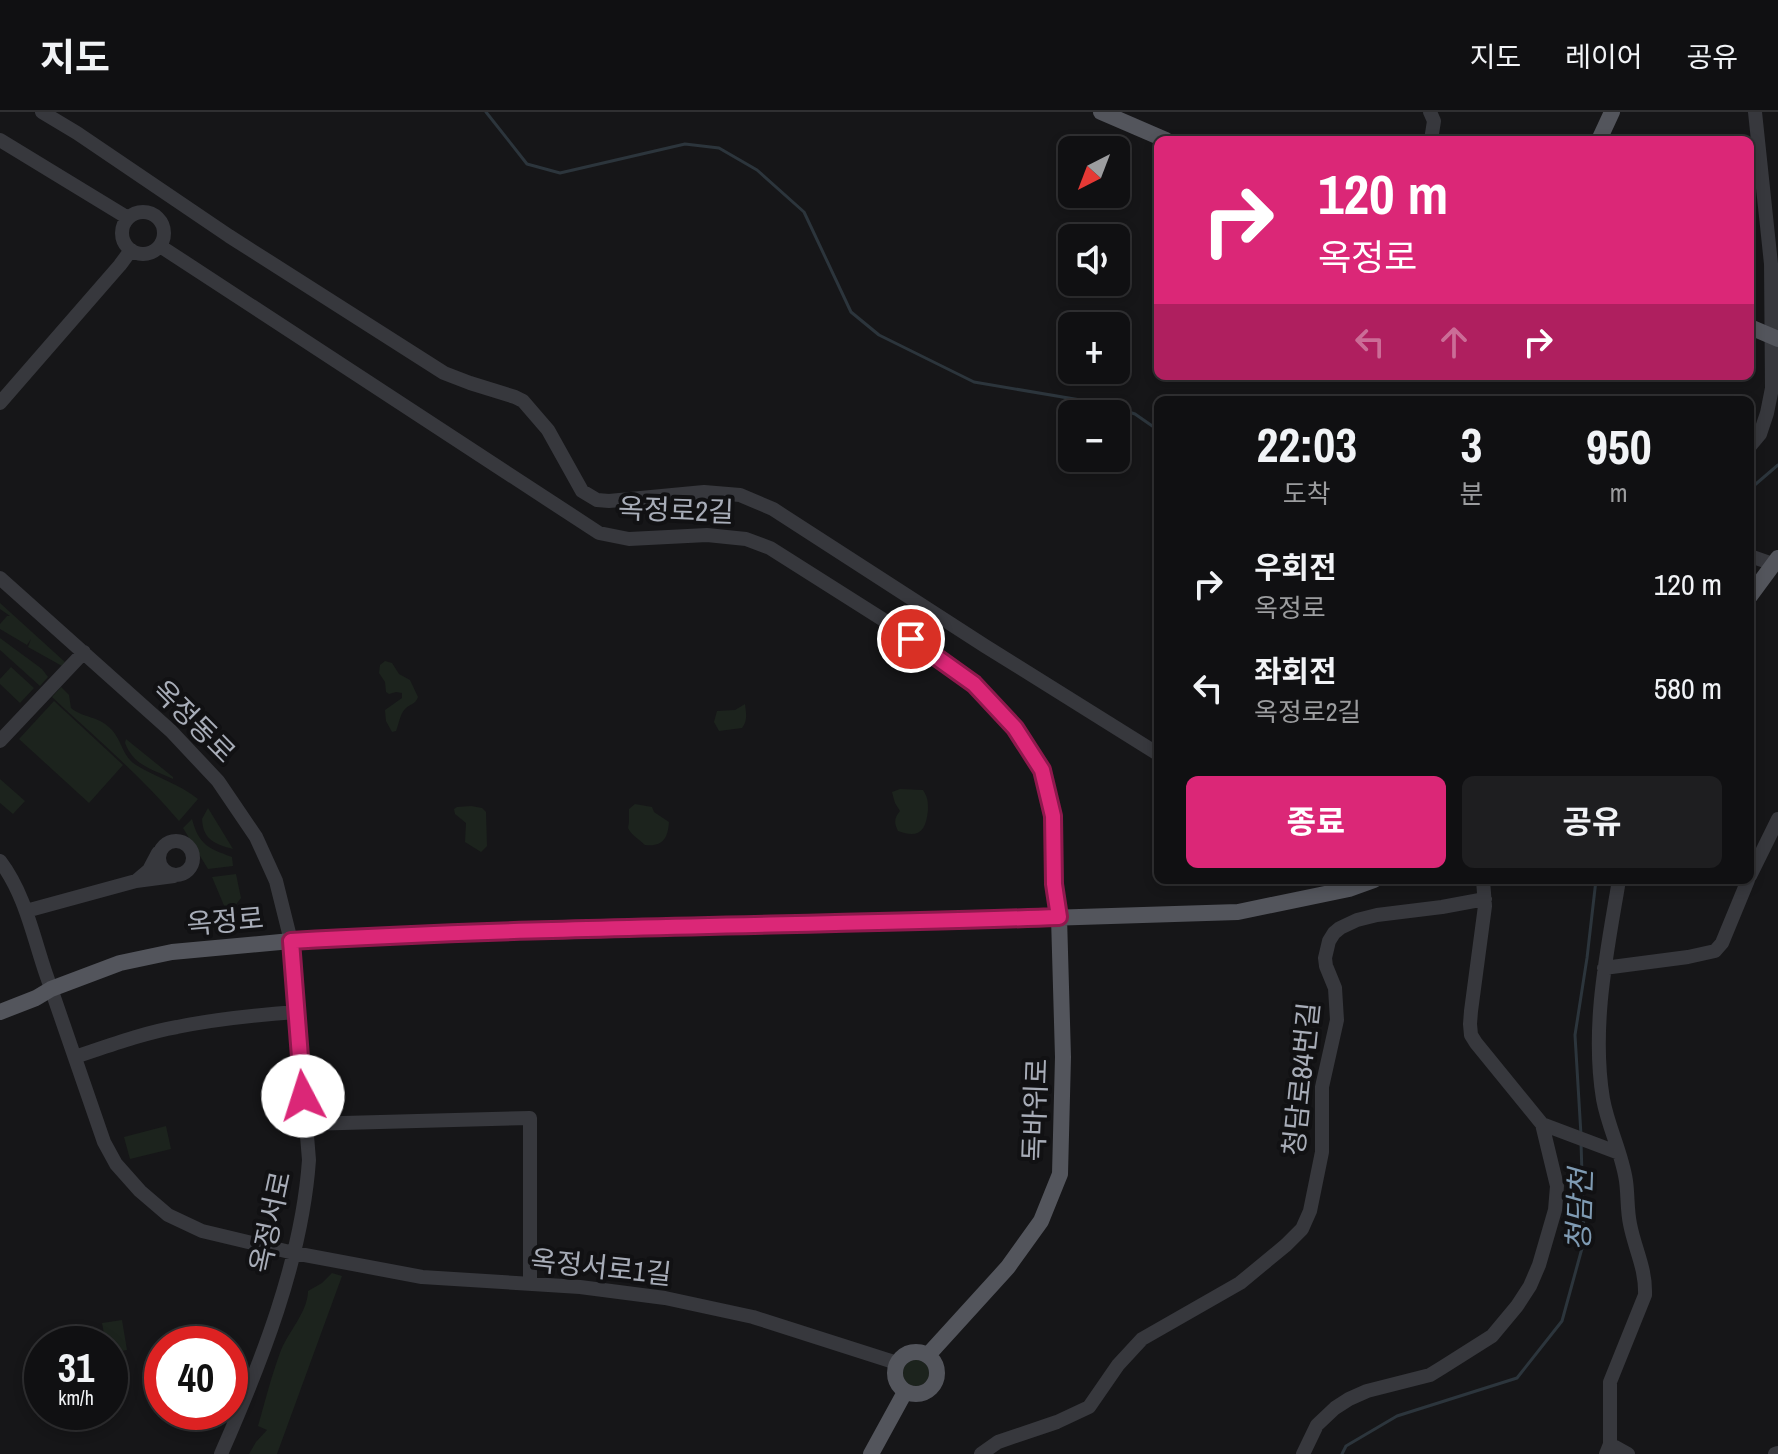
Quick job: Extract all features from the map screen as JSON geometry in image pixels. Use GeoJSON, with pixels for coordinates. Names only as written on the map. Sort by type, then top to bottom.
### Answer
{"type":"FeatureCollection","features":[{"type":"Feature","properties":{"kind":"main road"},"geometry":{"type":"LineString","coordinates":[[1101,112],[1157,136]]}},
{"type":"Feature","properties":{"kind":"main road"},"geometry":{"type":"LineString","coordinates":[[1601,136],[1612,112]]}},
{"type":"Feature","properties":{"kind":"main road"},"geometry":{"type":"LineString","coordinates":[[1754,329],[1774,337]]}},
{"type":"Feature","properties":{"kind":"main road"},"geometry":{"type":"LineString","coordinates":[[1754,591],[1774,564]]}},
{"type":"Feature","properties":{"kind":"main road","name":"옥정로"},"geometry":{"type":"LineString","coordinates":[[2,1013],[120,963],[172,952],[425,933],[1238,912],[1363,884]]}},
{"type":"Feature","properties":{"kind":"main road","name":"독바위로"},"geometry":{"type":"LineString","coordinates":[[928,1355],[1008,1267],[1041,1221],[1060,1174],[1063,1057],[1059,917]]}},
{"type":"Feature","properties":{"kind":"main road"},"geometry":{"type":"LineString","coordinates":[[914,1351],[928,1355],[936,1367],[936,1381],[926,1392],[905,1392],[894,1376],[897,1363],[901,1357],[914,1351]]}},
{"type":"Feature","properties":{"kind":"main road"},"geometry":{"type":"LineString","coordinates":[[871,1454],[905,1392]]}},
{"type":"Feature","properties":{"kind":"street"},"geometry":{"type":"LineString","coordinates":[[42,112],[444,373],[523,401],[548,430],[582,491],[597,500],[704,492],[740,495],[773,509],[1154,752]]}},
{"type":"Feature","properties":{"kind":"street"},"geometry":{"type":"LineString","coordinates":[[1430,112],[1434,121],[1432,136]]}},
{"type":"Feature","properties":{"kind":"street"},"geometry":{"type":"LineString","coordinates":[[1754,441],[1760,434],[1772,388],[1774,337],[1771,264],[1755,112]]}},
{"type":"Feature","properties":{"kind":"street"},"geometry":{"type":"LineString","coordinates":[[0,140],[128,218]]}},
{"type":"Feature","properties":{"kind":"street"},"geometry":{"type":"LineString","coordinates":[[148,212],[160,220],[164,233],[160,246],[143,254],[131,250],[123,238],[124,224],[128,218],[148,212]]}},
{"type":"Feature","properties":{"kind":"street","name":"옥정로2길"},"geometry":{"type":"LineString","coordinates":[[160,246],[599,533],[629,539],[707,535],[746,539],[770,548],[890,624],[974,684],[1015,728],[1042,770],[1053,816],[1054,884],[1059,917]]}},
{"type":"Feature","properties":{"kind":"street"},"geometry":{"type":"LineString","coordinates":[[0,403],[131,250]]}},
{"type":"Feature","properties":{"kind":"street"},"geometry":{"type":"LineString","coordinates":[[1754,557],[1774,564]]}},
{"type":"Feature","properties":{"kind":"street"},"geometry":{"type":"LineString","coordinates":[[1754,572],[1774,564]]}},
{"type":"Feature","properties":{"kind":"street","name":"옥정동로"},"geometry":{"type":"LineString","coordinates":[[0,578],[171,731],[218,781],[256,837],[271,870],[291,941]]}},
{"type":"Feature","properties":{"kind":"street"},"geometry":{"type":"LineString","coordinates":[[0,741],[84,652]]}},
{"type":"Feature","properties":{"kind":"street"},"geometry":{"type":"LineString","coordinates":[[1754,868],[1778,819]]}},
{"type":"Feature","properties":{"kind":"street"},"geometry":{"type":"LineString","coordinates":[[26,911],[136,881],[182,875],[193,862],[191,849],[183,842],[170,841],[160,849],[149,870],[136,881]]}},
{"type":"Feature","properties":{"kind":"street"},"geometry":{"type":"LineString","coordinates":[[160,849],[158,858],[162,869],[176,876]]}},
{"type":"Feature","properties":{"kind":"street","name":"옥정서로1길"},"geometry":{"type":"LineString","coordinates":[[0,861],[9,873],[26,911],[44,994],[75,1057],[104,1142],[116,1164],[140,1191],[168,1215],[202,1231],[294,1253],[422,1277],[580,1287],[665,1298],[753,1317],[897,1363]]}},
{"type":"Feature","properties":{"kind":"street"},"geometry":{"type":"LineString","coordinates":[[1483,884],[1485,899],[1471,1035],[1483,1054],[1546,1126],[1613,1150]]}},
{"type":"Feature","properties":{"kind":"street"},"geometry":{"type":"LineString","coordinates":[[1618,884],[1604,968],[1598,1036],[1600,1076],[1608,1126],[1613,1150],[1626,1181],[1629,1223],[1644,1269],[1645,1282],[1645,1295],[1610,1382],[1608,1449],[1628,1454]]}},
{"type":"Feature","properties":{"kind":"street"},"geometry":{"type":"LineString","coordinates":[[1604,968],[1715,951],[1722,943],[1747,884]]}},
{"type":"Feature","properties":{"kind":"street","name":"청담로84번길"},"geometry":{"type":"LineString","coordinates":[[981,1454],[998,1442],[1057,1422],[1089,1407],[1118,1365],[1142,1339],[1240,1283],[1302,1229],[1310,1211],[1322,1152],[1322,1087],[1338,1012],[1335,988],[1325,958],[1329,941],[1340,928],[1367,917],[1485,899]]}},
{"type":"Feature","properties":{"kind":"street","name":"옥정서로"},"geometry":{"type":"LineString","coordinates":[[221,1454],[267,1341],[294,1253],[307,1182],[309,1160],[291,941]]}},
{"type":"Feature","properties":{"kind":"street"},"geometry":{"type":"LineString","coordinates":[[75,1057],[176,1027],[296,1012]]}},
{"type":"Feature","properties":{"kind":"street"},"geometry":{"type":"LineString","coordinates":[[306,1124],[530,1118],[530,1284]]}},
{"type":"Feature","properties":{"kind":"street"},"geometry":{"type":"LineString","coordinates":[[1303,1454],[1317,1425],[1335,1408],[1367,1391],[1430,1375],[1492,1336],[1517,1306],[1539,1265],[1555,1210],[1557,1186],[1546,1126]]}},
{"type":"Feature","properties":{"kind":"shaded area"},"geometry":{"type":"Polygon","coordinates":[[[0,603],[65,662],[62,666],[28,647],[31,639],[27,645],[0,629],[0,624],[10,616],[0,609],[0,603]]]}},
{"type":"Feature","properties":{"kind":"shaded area"},"geometry":{"type":"Polygon","coordinates":[[[0,638],[42,669],[48,677],[40,686],[0,650],[0,638]]]}},
{"type":"Feature","properties":{"kind":"shaded area"},"geometry":{"type":"Polygon","coordinates":[[[385,661],[392,663],[399,674],[410,680],[418,697],[403,711],[396,731],[392,732],[385,710],[402,698],[402,693],[386,692],[385,682],[379,673],[380,665],[385,661]]]}},
{"type":"Feature","properties":{"kind":"shaded area"},"geometry":{"type":"Polygon","coordinates":[[[11,667],[34,688],[20,703],[0,684],[0,679],[11,667]]]}},
{"type":"Feature","properties":{"kind":"shaded area"},"geometry":{"type":"Polygon","coordinates":[[[61,687],[69,695],[71,708],[101,721],[111,729],[131,761],[198,799],[179,821],[52,697],[61,687]]]}},
{"type":"Feature","properties":{"kind":"shaded area"},"geometry":{"type":"Polygon","coordinates":[[[54,701],[123,765],[89,803],[19,739],[54,701]]]}},
{"type":"Feature","properties":{"kind":"shaded area"},"geometry":{"type":"Polygon","coordinates":[[[745,704],[746,720],[742,728],[719,731],[714,722],[717,711],[735,710],[745,704]]]}},
{"type":"Feature","properties":{"kind":"shaded area"},"geometry":{"type":"Polygon","coordinates":[[[126,739],[173,777],[173,779],[133,757],[126,739]]]}},
{"type":"Feature","properties":{"kind":"shaded area"},"geometry":{"type":"Polygon","coordinates":[[[0,779],[25,801],[13,814],[0,803],[0,779]]]}},
{"type":"Feature","properties":{"kind":"shaded area"},"geometry":{"type":"Polygon","coordinates":[[[900,789],[923,790],[927,797],[925,823],[916,833],[898,831],[895,823],[900,811],[892,792],[900,789]]]}},
{"type":"Feature","properties":{"kind":"shaded area"},"geometry":{"type":"Polygon","coordinates":[[[635,804],[652,807],[654,812],[669,822],[666,837],[660,843],[645,845],[628,828],[629,809],[635,804]]]}},
{"type":"Feature","properties":{"kind":"shaded area"},"geometry":{"type":"Polygon","coordinates":[[[471,806],[486,812],[487,846],[481,852],[465,842],[466,823],[455,814],[457,807],[471,806]]]}},
{"type":"Feature","properties":{"kind":"shaded area"},"geometry":{"type":"Polygon","coordinates":[[[208,808],[233,849],[216,843],[205,832],[202,819],[208,808]]]}},
{"type":"Feature","properties":{"kind":"shaded area"},"geometry":{"type":"Polygon","coordinates":[[[192,819],[201,840],[232,857],[233,866],[208,869],[183,828],[192,819]]]}},
{"type":"Feature","properties":{"kind":"shaded area"},"geometry":{"type":"Polygon","coordinates":[[[236,874],[241,898],[228,915],[212,877],[236,874]]]}},
{"type":"Feature","properties":{"kind":"shaded area"},"geometry":{"type":"Polygon","coordinates":[[[166,1126],[171,1149],[130,1159],[124,1137],[166,1126]]]}},
{"type":"Feature","properties":{"kind":"shaded area"},"geometry":{"type":"Polygon","coordinates":[[[332,1273],[342,1276],[277,1454],[249,1454],[267,1430],[258,1426],[283,1345],[305,1307],[308,1291],[332,1273]]]}},
{"type":"Feature","properties":{"kind":"shaded area"},"geometry":{"type":"Polygon","coordinates":[[[122,1320],[123,1326],[103,1326],[102,1323],[122,1320]]]}},
{"type":"Feature","properties":{"kind":"shaded area"},"geometry":{"type":"Polygon","coordinates":[[[916,1360],[925,1364],[929,1373],[925,1382],[916,1386],[907,1382],[903,1373],[907,1364],[916,1360]]]}},
{"type":"Feature","properties":{"kind":"waterway"},"geometry":{"type":"LineString","coordinates":[[486,112],[527,164],[560,173],[685,144],[719,148],[757,170],[804,212],[851,312],[879,335],[974,382],[1104,404],[1135,414],[1154,427]]}},
{"type":"Feature","properties":{"kind":"waterway","name":"청담천"},"geometry":{"type":"LineString","coordinates":[[1754,486],[1778,465]]}},
{"type":"Feature","properties":{"kind":"waterway","name":"청담천"},"geometry":{"type":"LineString","coordinates":[[1581,1135],[1575,1035],[1596,884]]}},
{"type":"Feature","properties":{"kind":"waterway","name":"청담천"},"geometry":{"type":"LineString","coordinates":[[1342,1454],[1346,1446],[1397,1416],[1517,1378],[1562,1321],[1584,1241],[1581,1142]]}},
{"type":"Feature","properties":{"kind":"route"},"geometry":{"type":"LineString","coordinates":[[303,1096],[291,941],[425,933],[1059,917],[1054,884],[1053,816],[1042,770],[1015,728],[974,684],[911,639]]}}]}
